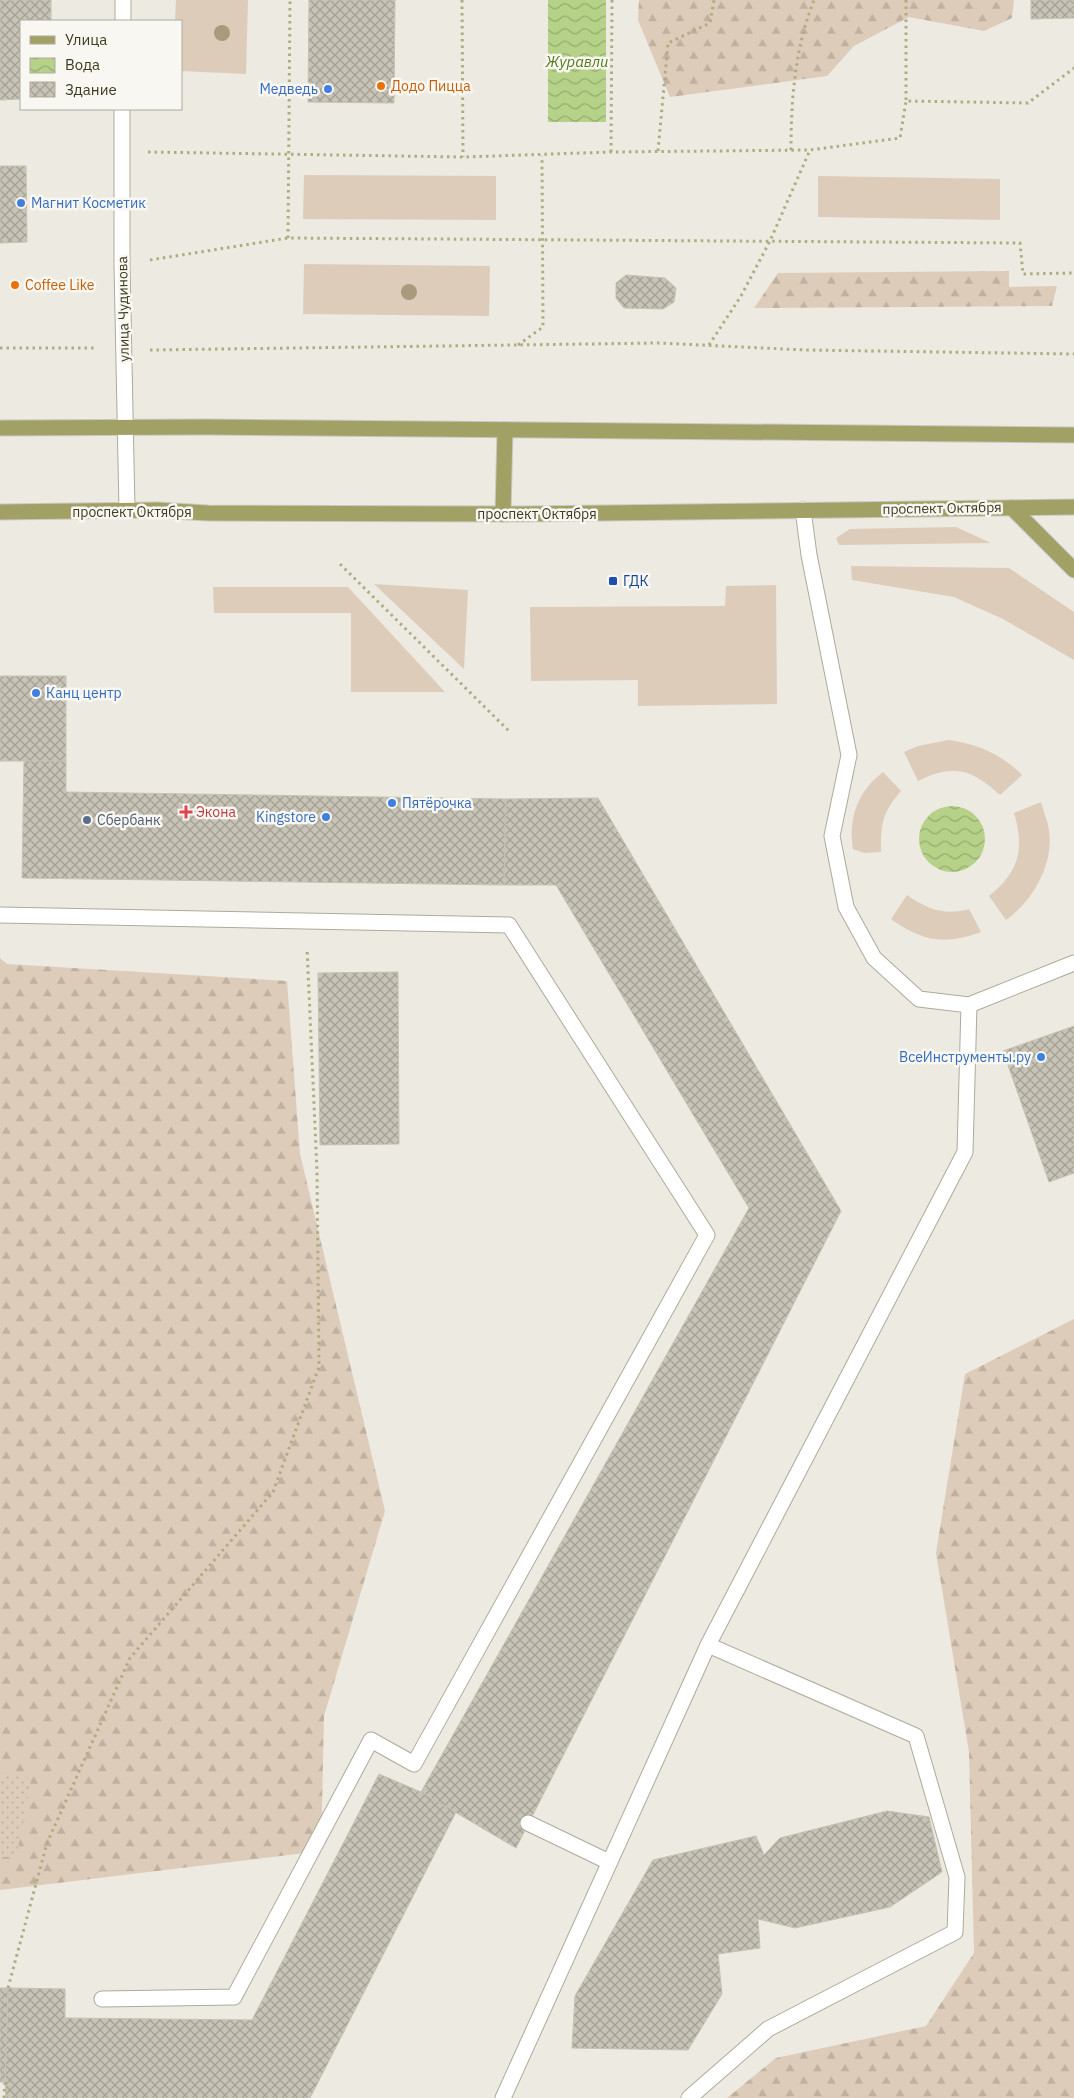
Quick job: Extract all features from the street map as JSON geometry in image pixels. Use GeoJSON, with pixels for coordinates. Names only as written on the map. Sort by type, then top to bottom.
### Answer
{"type":"FeatureCollection","features":[{"type":"Feature","properties":{"kind":"main road"},"geometry":{"type":"LineString","coordinates":[[0,428],[1074,435]]}},
{"type":"Feature","properties":{"kind":"main road"},"geometry":{"type":"LineString","coordinates":[[503,514],[505,430]]}},
{"type":"Feature","properties":{"kind":"main road","name":"проспект Октября"},"geometry":{"type":"LineString","coordinates":[[0,512],[127,510],[217,513],[503,514],[1074,507]]}},
{"type":"Feature","properties":{"kind":"main road"},"geometry":{"type":"LineString","coordinates":[[1012,508],[1074,570]]}},
{"type":"Feature","properties":{"kind":"street"},"geometry":{"type":"LineString","coordinates":[[123,0],[123,20]]}},
{"type":"Feature","properties":{"kind":"street","name":"улица Чудинова"},"geometry":{"type":"LineString","coordinates":[[122,110],[122,265],[127,510]]}},
{"type":"Feature","properties":{"kind":"street"},"geometry":{"type":"LineString","coordinates":[[804,510],[809,555],[849,755],[832,836],[846,907],[874,958],[919,999],[969,1005],[1074,963]]}},
{"type":"Feature","properties":{"kind":"street"},"geometry":{"type":"LineString","coordinates":[[0,915],[509,925],[707,1235],[414,1764],[371,1740],[234,1997],[102,1998]]}},
{"type":"Feature","properties":{"kind":"street"},"geometry":{"type":"LineString","coordinates":[[503,2098],[708,1645],[965,1152],[969,1005]]}},
{"type":"Feature","properties":{"kind":"street"},"geometry":{"type":"LineString","coordinates":[[689,2098],[768,2029],[955,1932],[957,1877],[916,1736],[708,1645]]}},
{"type":"Feature","properties":{"kind":"street"},"geometry":{"type":"LineString","coordinates":[[528,1824],[609,1862]]}},
{"type":"Feature","properties":{"kind":"path"},"geometry":{"type":"LineString","coordinates":[[288,238],[287,154],[290,0]]}},
{"type":"Feature","properties":{"kind":"path"},"geometry":{"type":"LineString","coordinates":[[462,0],[463,157]]}},
{"type":"Feature","properties":{"kind":"path"},"geometry":{"type":"LineString","coordinates":[[611,152],[612,0]]}},
{"type":"Feature","properties":{"kind":"path"},"geometry":{"type":"LineString","coordinates":[[658,151],[668,43],[710,23],[714,0]]}},
{"type":"Feature","properties":{"kind":"path"},"geometry":{"type":"LineString","coordinates":[[791,150],[791,100],[805,23],[814,0]]}},
{"type":"Feature","properties":{"kind":"path"},"geometry":{"type":"LineString","coordinates":[[122,151],[463,157],[542,156],[611,152],[810,150],[900,138],[906,101],[906,0]]}},
{"type":"Feature","properties":{"kind":"path"},"geometry":{"type":"LineString","coordinates":[[906,101],[1028,103],[1074,68]]}},
{"type":"Feature","properties":{"kind":"path"},"geometry":{"type":"LineString","coordinates":[[709,345],[741,296],[770,241],[810,150]]}},
{"type":"Feature","properties":{"kind":"path"},"geometry":{"type":"LineString","coordinates":[[517,346],[544,327],[542,156]]}},
{"type":"Feature","properties":{"kind":"path"},"geometry":{"type":"LineString","coordinates":[[122,265],[288,238],[1020,243],[1023,274],[1074,273]]}},
{"type":"Feature","properties":{"kind":"path"},"geometry":{"type":"LineString","coordinates":[[141,350],[659,343],[805,350],[1074,354]]}},
{"type":"Feature","properties":{"kind":"path"},"geometry":{"type":"LineString","coordinates":[[0,348],[106,348]]}},
{"type":"Feature","properties":{"kind":"path"},"geometry":{"type":"LineString","coordinates":[[340,564],[510,732]]}},
{"type":"Feature","properties":{"kind":"path"},"geometry":{"type":"LineString","coordinates":[[8,1988],[47,1842],[130,1658],[273,1492],[319,1367],[317,1171],[305,921]]}},
{"type":"Feature","properties":{"kind":"path"},"geometry":{"type":"LineString","coordinates":[[4,2098],[5,2082]]}},
{"type":"Feature","properties":{"kind":"green space"},"geometry":{"type":"Polygon","coordinates":[[[176,0],[248,0],[246,74],[182,71],[182,20],[175,20],[176,0]]]}},
{"type":"Feature","properties":{"kind":"green space"},"geometry":{"type":"Polygon","coordinates":[[[639,0],[1014,0],[1012,18],[984,31],[909,17],[854,46],[827,76],[670,97],[638,20],[639,0]]]}},
{"type":"Feature","properties":{"kind":"green space"},"geometry":{"type":"Polygon","coordinates":[[[304,175],[496,176],[496,220],[303,219],[304,175]]]}},
{"type":"Feature","properties":{"kind":"green space"},"geometry":{"type":"Polygon","coordinates":[[[818,176],[1000,179],[1000,220],[818,217],[818,176]]]}},
{"type":"Feature","properties":{"kind":"green space"},"geometry":{"type":"Polygon","coordinates":[[[304,264],[490,266],[489,316],[303,314],[304,264]]]}},
{"type":"Feature","properties":{"kind":"green space"},"geometry":{"type":"Polygon","coordinates":[[[1009,271],[1009,287],[1057,286],[1052,306],[754,308],[778,273],[1009,271]]]}},
{"type":"Feature","properties":{"kind":"green space"},"geometry":{"type":"Polygon","coordinates":[[[956,527],[991,543],[839,545],[836,538],[850,529],[956,527]]]}},
{"type":"Feature","properties":{"kind":"green space"},"geometry":{"type":"Polygon","coordinates":[[[851,566],[1009,568],[1074,612],[1074,660],[1003,619],[954,597],[852,580],[851,566]]]}},
{"type":"Feature","properties":{"kind":"green space"},"geometry":{"type":"Polygon","coordinates":[[[374,584],[468,590],[464,669],[374,584]]]}},
{"type":"Feature","properties":{"kind":"green space"},"geometry":{"type":"Polygon","coordinates":[[[776,585],[777,704],[638,706],[638,680],[531,681],[530,607],[725,606],[726,586],[776,585]]]}},
{"type":"Feature","properties":{"kind":"green space"},"geometry":{"type":"Polygon","coordinates":[[[213,587],[348,587],[445,692],[351,692],[351,613],[214,613],[213,587]]]}},
{"type":"Feature","properties":{"kind":"green space"},"geometry":{"type":"Polygon","coordinates":[[[949,740],[970,744],[988,751],[1006,761],[1022,775],[1000,795],[980,779],[962,772],[942,772],[918,781],[904,752],[918,746],[949,740]]]}},
{"type":"Feature","properties":{"kind":"green space"},"geometry":{"type":"Polygon","coordinates":[[[883,772],[901,791],[886,812],[881,833],[881,852],[864,853],[853,849],[852,827],[854,816],[861,797],[874,779],[883,772]]]}},
{"type":"Feature","properties":{"kind":"green space"},"geometry":{"type":"Polygon","coordinates":[[[1041,802],[1050,839],[1046,866],[1034,891],[1026,902],[1006,920],[989,896],[1007,878],[1017,859],[1019,838],[1014,813],[1041,802]]]}},
{"type":"Feature","properties":{"kind":"green space"},"geometry":{"type":"Polygon","coordinates":[[[907,895],[936,910],[952,912],[969,909],[981,932],[945,940],[924,937],[914,933],[891,919],[907,895]]]}},
{"type":"Feature","properties":{"kind":"green space"},"geometry":{"type":"Polygon","coordinates":[[[0,958],[7,964],[287,981],[300,1154],[385,1511],[324,1716],[321,1851],[0,1890],[0,958]]]}},
{"type":"Feature","properties":{"kind":"green space"},"geometry":{"type":"Polygon","coordinates":[[[1074,1319],[1074,2098],[727,2098],[776,2058],[926,2026],[974,1953],[969,1752],[936,1553],[965,1374],[1074,1319]]]}},
{"type":"Feature","properties":{"kind":"green space"},"geometry":{"type":"Polygon","coordinates":[[[0,1773],[31,1779],[16,1859],[0,1856],[0,1773]]]}},
{"type":"Feature","properties":{"kind":"water","name":"Журавли"},"geometry":{"type":"Polygon","coordinates":[[[548,0],[606,0],[606,122],[548,122],[548,0]]]}},
{"type":"Feature","properties":{"kind":"water"},"geometry":{"type":"Polygon","coordinates":[[[945,806],[959,806],[971,811],[980,820],[985,832],[983,852],[976,863],[959,872],[945,872],[933,867],[924,858],[919,846],[919,832],[924,820],[933,811],[945,806]]]}},
{"type":"Feature","properties":{"kind":"building"},"geometry":{"type":"Polygon","coordinates":[[[0,0],[51,0],[51,20],[20,20],[20,99],[0,100],[0,0]]]}},
{"type":"Feature","properties":{"kind":"building"},"geometry":{"type":"Polygon","coordinates":[[[309,0],[395,0],[394,103],[308,102],[309,0]]]}},
{"type":"Feature","properties":{"kind":"building"},"geometry":{"type":"Polygon","coordinates":[[[1031,0],[1074,0],[1074,18],[1031,19],[1031,0]]]}},
{"type":"Feature","properties":{"kind":"building"},"geometry":{"type":"Polygon","coordinates":[[[0,166],[26,166],[27,242],[0,243],[0,166]]]}},
{"type":"Feature","properties":{"kind":"building"},"geometry":{"type":"Polygon","coordinates":[[[626,275],[665,278],[676,288],[674,302],[663,309],[624,308],[616,298],[616,283],[626,275]]]}},
{"type":"Feature","properties":{"kind":"building"},"geometry":{"type":"Polygon","coordinates":[[[0,676],[66,676],[66,761],[0,761],[0,676]]]}},
{"type":"Feature","properties":{"kind":"building"},"geometry":{"type":"Polygon","coordinates":[[[24,761],[66,761],[66,792],[506,799],[504,885],[22,878],[24,761]]]}},
{"type":"Feature","properties":{"kind":"building"},"geometry":{"type":"Polygon","coordinates":[[[598,798],[841,1211],[516,1848],[421,1792],[749,1208],[556,885],[504,885],[506,799],[598,798]]]}},
{"type":"Feature","properties":{"kind":"building"},"geometry":{"type":"Polygon","coordinates":[[[398,972],[399,1144],[320,1145],[318,973],[398,972]]]}},
{"type":"Feature","properties":{"kind":"building"},"geometry":{"type":"Polygon","coordinates":[[[1074,1026],[1074,1173],[1049,1182],[1003,1051],[1074,1026]]]}},
{"type":"Feature","properties":{"kind":"building"},"geometry":{"type":"Polygon","coordinates":[[[379,1774],[421,1792],[456,1812],[310,2098],[6,2098],[8,1988],[65,1989],[65,2018],[252,2020],[379,1774]]]}},
{"type":"Feature","properties":{"kind":"building"},"geometry":{"type":"Polygon","coordinates":[[[887,1811],[929,1817],[942,1872],[890,1907],[795,1928],[758,1919],[760,1948],[718,1954],[722,1994],[688,2050],[572,2048],[575,1996],[653,1860],[756,1836],[764,1855],[780,1838],[887,1811]]]}},
{"type":"Feature","properties":{"kind":"building"},"geometry":{"type":"Polygon","coordinates":[[[0,1988],[8,1988],[5,2082],[0,2082],[0,1988]]]}},
{"type":"Feature","properties":{"kind":"place","name":"Додо Пицца"},"geometry":{"type":"Point","coordinates":[381,86]}},
{"type":"Feature","properties":{"kind":"place","name":"Медведь"},"geometry":{"type":"Point","coordinates":[328,89]}},
{"type":"Feature","properties":{"kind":"place","name":"Магнит Косметик"},"geometry":{"type":"Point","coordinates":[21,203]}},
{"type":"Feature","properties":{"kind":"place","name":"Coffee Like"},"geometry":{"type":"Point","coordinates":[15,285]}},
{"type":"Feature","properties":{"kind":"place","name":"ГДК"},"geometry":{"type":"Point","coordinates":[613,581]}},
{"type":"Feature","properties":{"kind":"place","name":"Канц центр"},"geometry":{"type":"Point","coordinates":[36,693]}},
{"type":"Feature","properties":{"kind":"place","name":"Пятёрочка"},"geometry":{"type":"Point","coordinates":[392,803]}},
{"type":"Feature","properties":{"kind":"place","name":"Экона"},"geometry":{"type":"Point","coordinates":[186,812]}},
{"type":"Feature","properties":{"kind":"place","name":"Kingstore"},"geometry":{"type":"Point","coordinates":[326,817]}},
{"type":"Feature","properties":{"kind":"place","name":"Сбербанк"},"geometry":{"type":"Point","coordinates":[87,820]}},
{"type":"Feature","properties":{"kind":"place","name":"ВсеИнструменты.ру"},"geometry":{"type":"Point","coordinates":[1041,1057]}}]}
